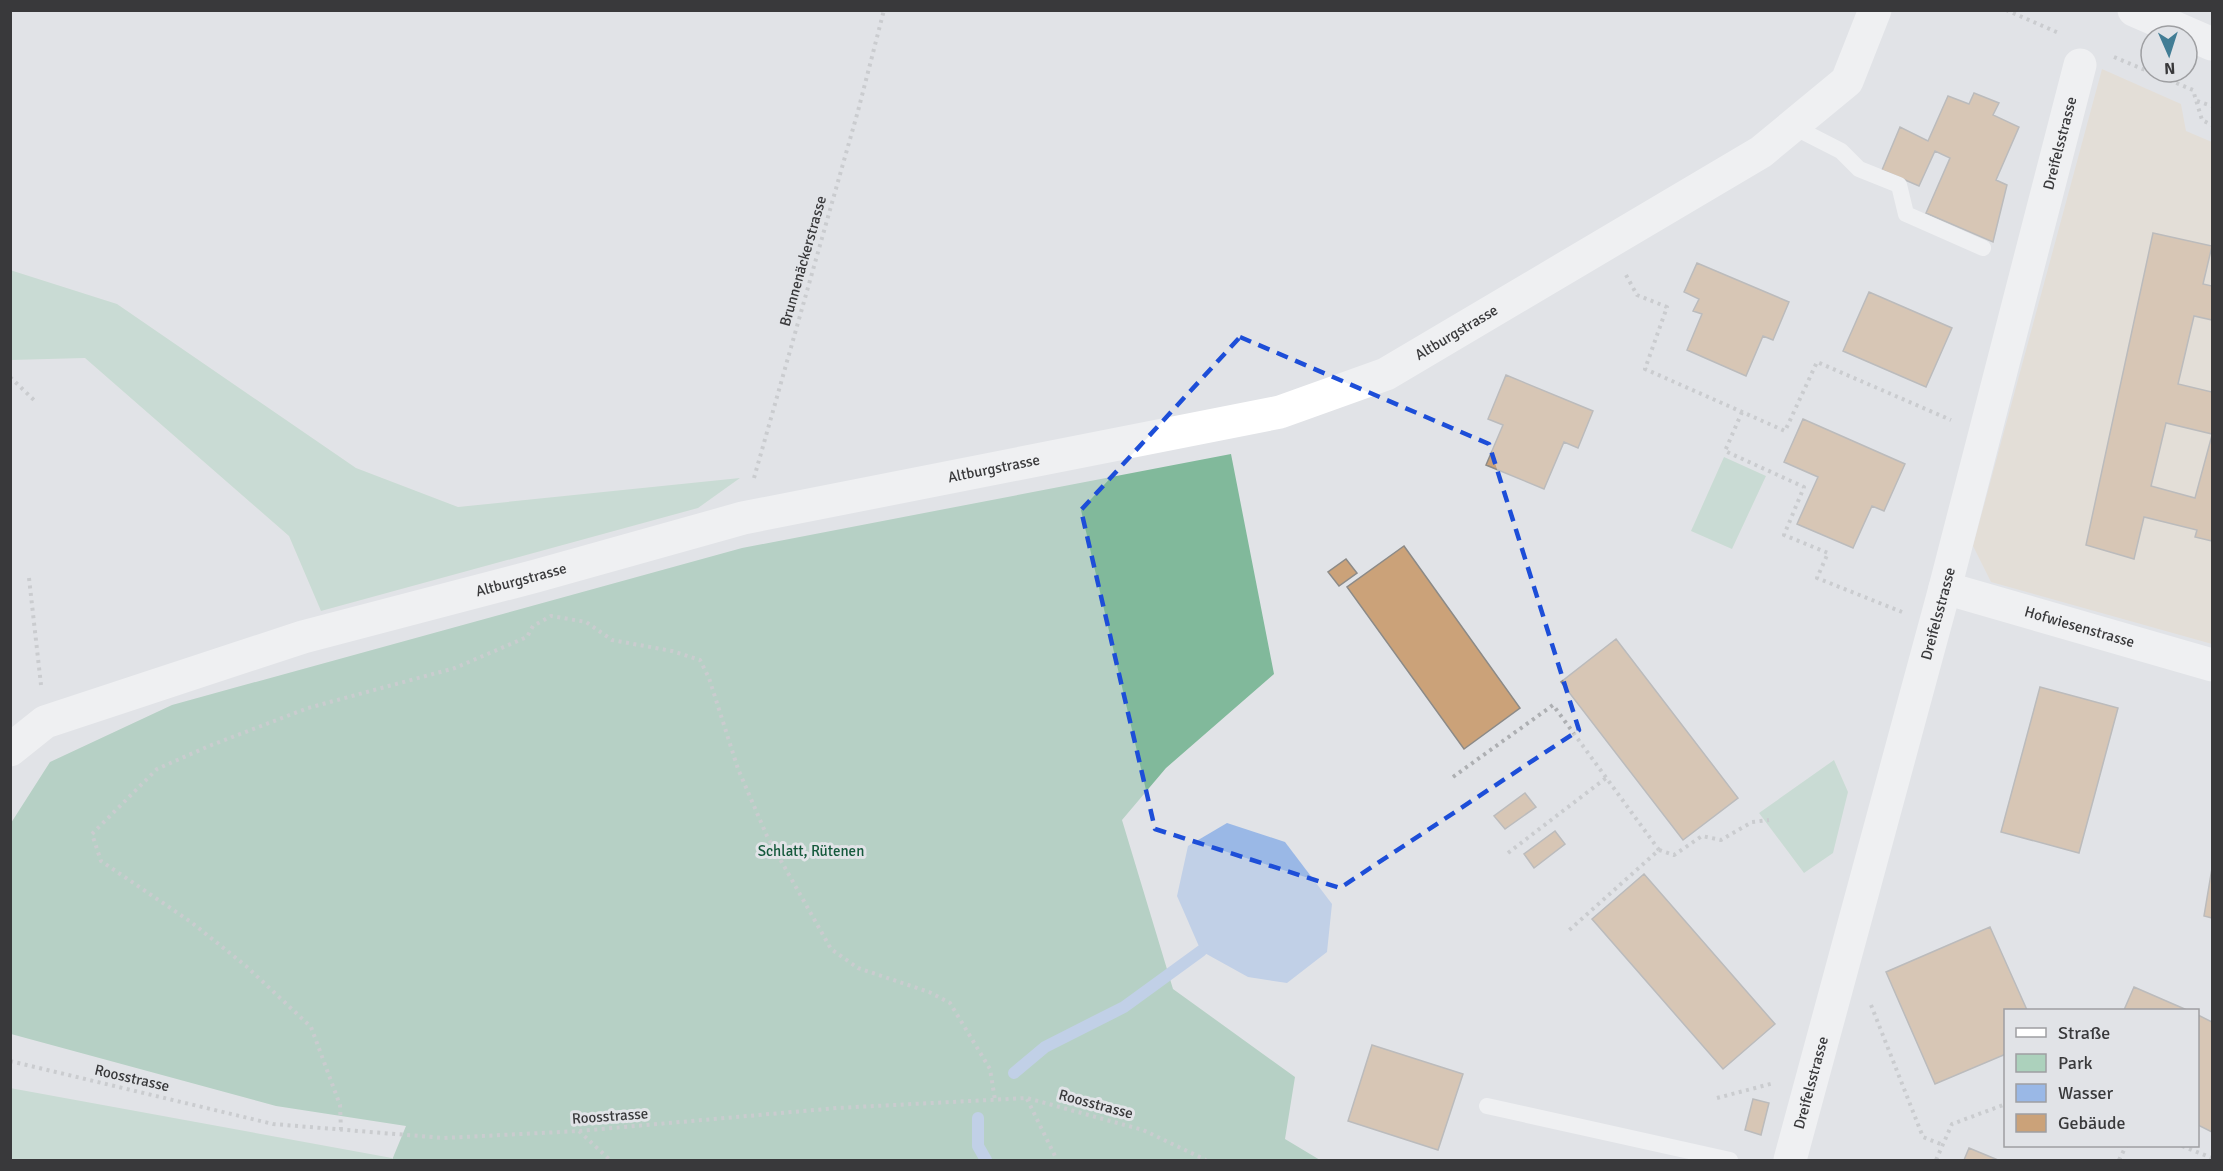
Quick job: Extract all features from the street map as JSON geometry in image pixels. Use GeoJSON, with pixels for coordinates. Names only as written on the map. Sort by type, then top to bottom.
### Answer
{"type":"FeatureCollection","features":[{"type":"Feature","properties":{"kind":"street","name":"Altburgstrasse"},"geometry":{"type":"LineString","coordinates":[[10,750],[45,722],[303,637],[536,576],[743,518],[1280,412],[1386,374],[1761,152],[1847,81],[1875,10]]}},
{"type":"Feature","properties":{"kind":"street"},"geometry":{"type":"LineString","coordinates":[[2134,10],[2212,44]]}},
{"type":"Feature","properties":{"kind":"street","name":"Dreifelsstrasse"},"geometry":{"type":"LineString","coordinates":[[1790,1161],[1935,626],[2080,65]]}},
{"type":"Feature","properties":{"kind":"street","name":"Hofwiesenstrasse"},"geometry":{"type":"LineString","coordinates":[[1945,588],[2212,665]]}},
{"type":"Feature","properties":{"kind":"lane"},"geometry":{"type":"LineString","coordinates":[[1792,126],[1841,151],[1859,169],[1899,185],[1906,214],[1983,248]]}},
{"type":"Feature","properties":{"kind":"lane"},"geometry":{"type":"LineString","coordinates":[[1487,1106],[1730,1161]]}},
{"type":"Feature","properties":{"kind":"path","name":"Brunnenäckerstrasse"},"geometry":{"type":"LineString","coordinates":[[743,518],[858,111],[884,10]]}},
{"type":"Feature","properties":{"kind":"path"},"geometry":{"type":"LineString","coordinates":[[2196,101],[2212,106]]}},
{"type":"Feature","properties":{"kind":"path"},"geometry":{"type":"LineString","coordinates":[[1607,242],[1637,295],[1667,308],[1645,369],[1785,431],[1817,362],[1985,435]]}},
{"type":"Feature","properties":{"kind":"path"},"geometry":{"type":"LineString","coordinates":[[10,376],[35,401]]}},
{"type":"Feature","properties":{"kind":"path"},"geometry":{"type":"LineString","coordinates":[[1742,412],[1725,451],[1804,487],[1784,535],[1828,554],[1817,578],[1935,626]]}},
{"type":"Feature","properties":{"kind":"path"},"geometry":{"type":"LineString","coordinates":[[29,578],[45,722]]}},
{"type":"Feature","properties":{"kind":"path"},"geometry":{"type":"LineString","coordinates":[[341,1130],[340,1105],[311,1027],[246,966],[191,922],[101,861],[92,834],[157,769],[209,746],[308,708],[455,668],[527,637],[533,626],[551,616],[586,622],[612,640],[672,651],[700,660],[709,678],[738,770],[767,836],[831,949],[858,968],[929,992],[950,1003],[990,1069],[996,1100]]}},
{"type":"Feature","properties":{"kind":"path"},"geometry":{"type":"LineString","coordinates":[[1453,777],[1553,705],[1659,850],[1674,855],[1702,836],[1721,840],[1752,822],[1769,820]]}},
{"type":"Feature","properties":{"kind":"path"},"geometry":{"type":"LineString","coordinates":[[1508,853],[1606,778]]}},
{"type":"Feature","properties":{"kind":"path"},"geometry":{"type":"LineString","coordinates":[[1566,933],[1659,850]]}},
{"type":"Feature","properties":{"kind":"path"},"geometry":{"type":"LineString","coordinates":[[1868,997],[1923,1137],[1943,1145]]}},
{"type":"Feature","properties":{"kind":"path","name":"Roosstrasse"},"geometry":{"type":"LineString","coordinates":[[10,1061],[273,1124],[444,1138],[579,1131],[837,1108],[1027,1098],[1143,1130],[1206,1161]]}},
{"type":"Feature","properties":{"kind":"path"},"geometry":{"type":"LineString","coordinates":[[1716,1098],[1814,1074]]}},
{"type":"Feature","properties":{"kind":"path"},"geometry":{"type":"LineString","coordinates":[[1027,1098],[1057,1161]]}},
{"type":"Feature","properties":{"kind":"path"},"geometry":{"type":"LineString","coordinates":[[1936,1161],[1952,1124],[2004,1105]]}},
{"type":"Feature","properties":{"kind":"path"},"geometry":{"type":"LineString","coordinates":[[579,1131],[610,1161]]}},
{"type":"Feature","properties":{"kind":"path"},"geometry":{"type":"LineString","coordinates":[[2119,1161],[2126,1147]]}},
{"type":"Feature","properties":{"kind":"path"},"geometry":{"type":"LineString","coordinates":[[2184,1147],[2212,1158]]}},
{"type":"Feature","properties":{"kind":"highlighted area"},"geometry":{"type":"Polygon","coordinates":[[[1240,337],[1489,444],[1579,730],[1340,888],[1155,829],[1081,510],[1240,337]]]}},
{"type":"Feature","properties":{"kind":"shaded area"},"geometry":{"type":"Polygon","coordinates":[[[2102,69],[2181,104],[2186,131],[2212,142],[2212,644],[1991,582],[1973,546],[2102,69]]]}},
{"type":"Feature","properties":{"kind":"green space"},"geometry":{"type":"Polygon","coordinates":[[[10,270],[117,304],[356,468],[458,507],[740,478],[698,508],[321,611],[289,536],[85,358],[11,360],[10,270]]]}},
{"type":"Feature","properties":{"kind":"green space","name":"Schlatt, Rütenen"},"geometry":{"type":"Polygon","coordinates":[[[1231,454],[1274,674],[1166,768],[1122,820],[1173,989],[1295,1077],[1285,1139],[1320,1160],[392,1160],[406,1126],[276,1106],[11,1034],[11,823],[50,762],[172,705],[742,548],[1231,454]]]}},
{"type":"Feature","properties":{"kind":"green space"},"geometry":{"type":"Polygon","coordinates":[[[1724,457],[1766,476],[1732,549],[1691,531],[1724,457]]]}},
{"type":"Feature","properties":{"kind":"green space"},"geometry":{"type":"Polygon","coordinates":[[[1834,760],[1848,792],[1833,853],[1804,873],[1759,813],[1834,760]]]}},
{"type":"Feature","properties":{"kind":"green space"},"geometry":{"type":"Polygon","coordinates":[[[10,1088],[392,1158],[392,1160],[11,1160],[10,1088]]]}},
{"type":"Feature","properties":{"kind":"water"},"geometry":{"type":"Polygon","coordinates":[[[1227,823],[1285,842],[1332,904],[1327,952],[1287,983],[1248,977],[1201,951],[1177,896],[1188,846],[1227,823]]]}},
{"type":"Feature","properties":{"kind":"building"},"geometry":{"type":"Polygon","coordinates":[[[1974,93],[1999,103],[1993,115],[2019,127],[1996,180],[2007,185],[1993,242],[1926,213],[1950,158],[1935,151],[1919,186],[1882,170],[1900,127],[1928,141],[1948,96],[1969,104],[1974,93]]]}},
{"type":"Feature","properties":{"kind":"building"},"geometry":{"type":"Polygon","coordinates":[[[2153,233],[2212,246],[2203,284],[2212,286],[2212,320],[2194,316],[2178,384],[2212,392],[2212,434],[2166,423],[2151,486],[2195,498],[2212,435],[2212,541],[2195,537],[2197,530],[2144,517],[2134,559],[2086,545],[2153,233]]]}},
{"type":"Feature","properties":{"kind":"building"},"geometry":{"type":"Polygon","coordinates":[[[1697,263],[1789,302],[1773,340],[1763,336],[1746,376],[1687,350],[1702,314],[1693,311],[1699,299],[1684,292],[1697,263]]]}},
{"type":"Feature","properties":{"kind":"building"},"geometry":{"type":"Polygon","coordinates":[[[1869,292],[1952,328],[1926,387],[1843,351],[1869,292]]]}},
{"type":"Feature","properties":{"kind":"building"},"geometry":{"type":"Polygon","coordinates":[[[1506,375],[1593,411],[1578,448],[1564,442],[1544,489],[1486,465],[1503,425],[1488,419],[1506,375]]]}},
{"type":"Feature","properties":{"kind":"building"},"geometry":{"type":"Polygon","coordinates":[[[1803,419],[1905,464],[1884,511],[1872,506],[1853,548],[1797,524],[1818,477],[1784,462],[1803,419]]]}},
{"type":"Feature","properties":{"kind":"building"},"geometry":{"type":"Polygon","coordinates":[[[1404,546],[1520,708],[1464,749],[1347,587],[1404,546]]]}},
{"type":"Feature","properties":{"kind":"building"},"geometry":{"type":"Polygon","coordinates":[[[1346,559],[1357,573],[1339,586],[1328,572],[1346,559]]]}},
{"type":"Feature","properties":{"kind":"building"},"geometry":{"type":"Polygon","coordinates":[[[1616,639],[1738,798],[1683,840],[1561,682],[1616,639]]]}},
{"type":"Feature","properties":{"kind":"building"},"geometry":{"type":"Polygon","coordinates":[[[2040,687],[2118,708],[2079,853],[2001,832],[2040,687]]]}},
{"type":"Feature","properties":{"kind":"building"},"geometry":{"type":"Polygon","coordinates":[[[1525,793],[1536,807],[1505,829],[1494,816],[1525,793]]]}},
{"type":"Feature","properties":{"kind":"building"},"geometry":{"type":"Polygon","coordinates":[[[1555,831],[1565,844],[1534,868],[1524,854],[1555,831]]]}},
{"type":"Feature","properties":{"kind":"building"},"geometry":{"type":"Polygon","coordinates":[[[2212,868],[2212,918],[2204,916],[2212,868]]]}},
{"type":"Feature","properties":{"kind":"building"},"geometry":{"type":"Polygon","coordinates":[[[1644,874],[1775,1024],[1723,1069],[1592,919],[1644,874]]]}},
{"type":"Feature","properties":{"kind":"building"},"geometry":{"type":"Polygon","coordinates":[[[1990,927],[2027,1009],[2004,1009],[2004,1055],[1935,1084],[1886,972],[1990,927]]]}},
{"type":"Feature","properties":{"kind":"building"},"geometry":{"type":"Polygon","coordinates":[[[2134,987],[2185,1009],[2124,1009],[2134,987]]]}},
{"type":"Feature","properties":{"kind":"building"},"geometry":{"type":"Polygon","coordinates":[[[2199,1016],[2212,1022],[2212,1132],[2199,1126],[2199,1016]]]}},
{"type":"Feature","properties":{"kind":"building"},"geometry":{"type":"Polygon","coordinates":[[[1372,1045],[1463,1074],[1438,1150],[1348,1121],[1372,1045]]]}},
{"type":"Feature","properties":{"kind":"building"},"geometry":{"type":"Polygon","coordinates":[[[1753,1099],[1769,1103],[1761,1135],[1745,1130],[1753,1099]]]}},
{"type":"Feature","properties":{"kind":"building"},"geometry":{"type":"Polygon","coordinates":[[[1969,1148],[1998,1160],[1964,1160],[1969,1148]]]}},
{"type":"Feature","properties":{"kind":"waterway"},"geometry":{"type":"LineString","coordinates":[[1014,1073],[1045,1047],[1124,1007],[1201,951]]}},
{"type":"Feature","properties":{"kind":"waterway"},"geometry":{"type":"LineString","coordinates":[[978,1118],[978,1146],[986,1160]]}}]}
